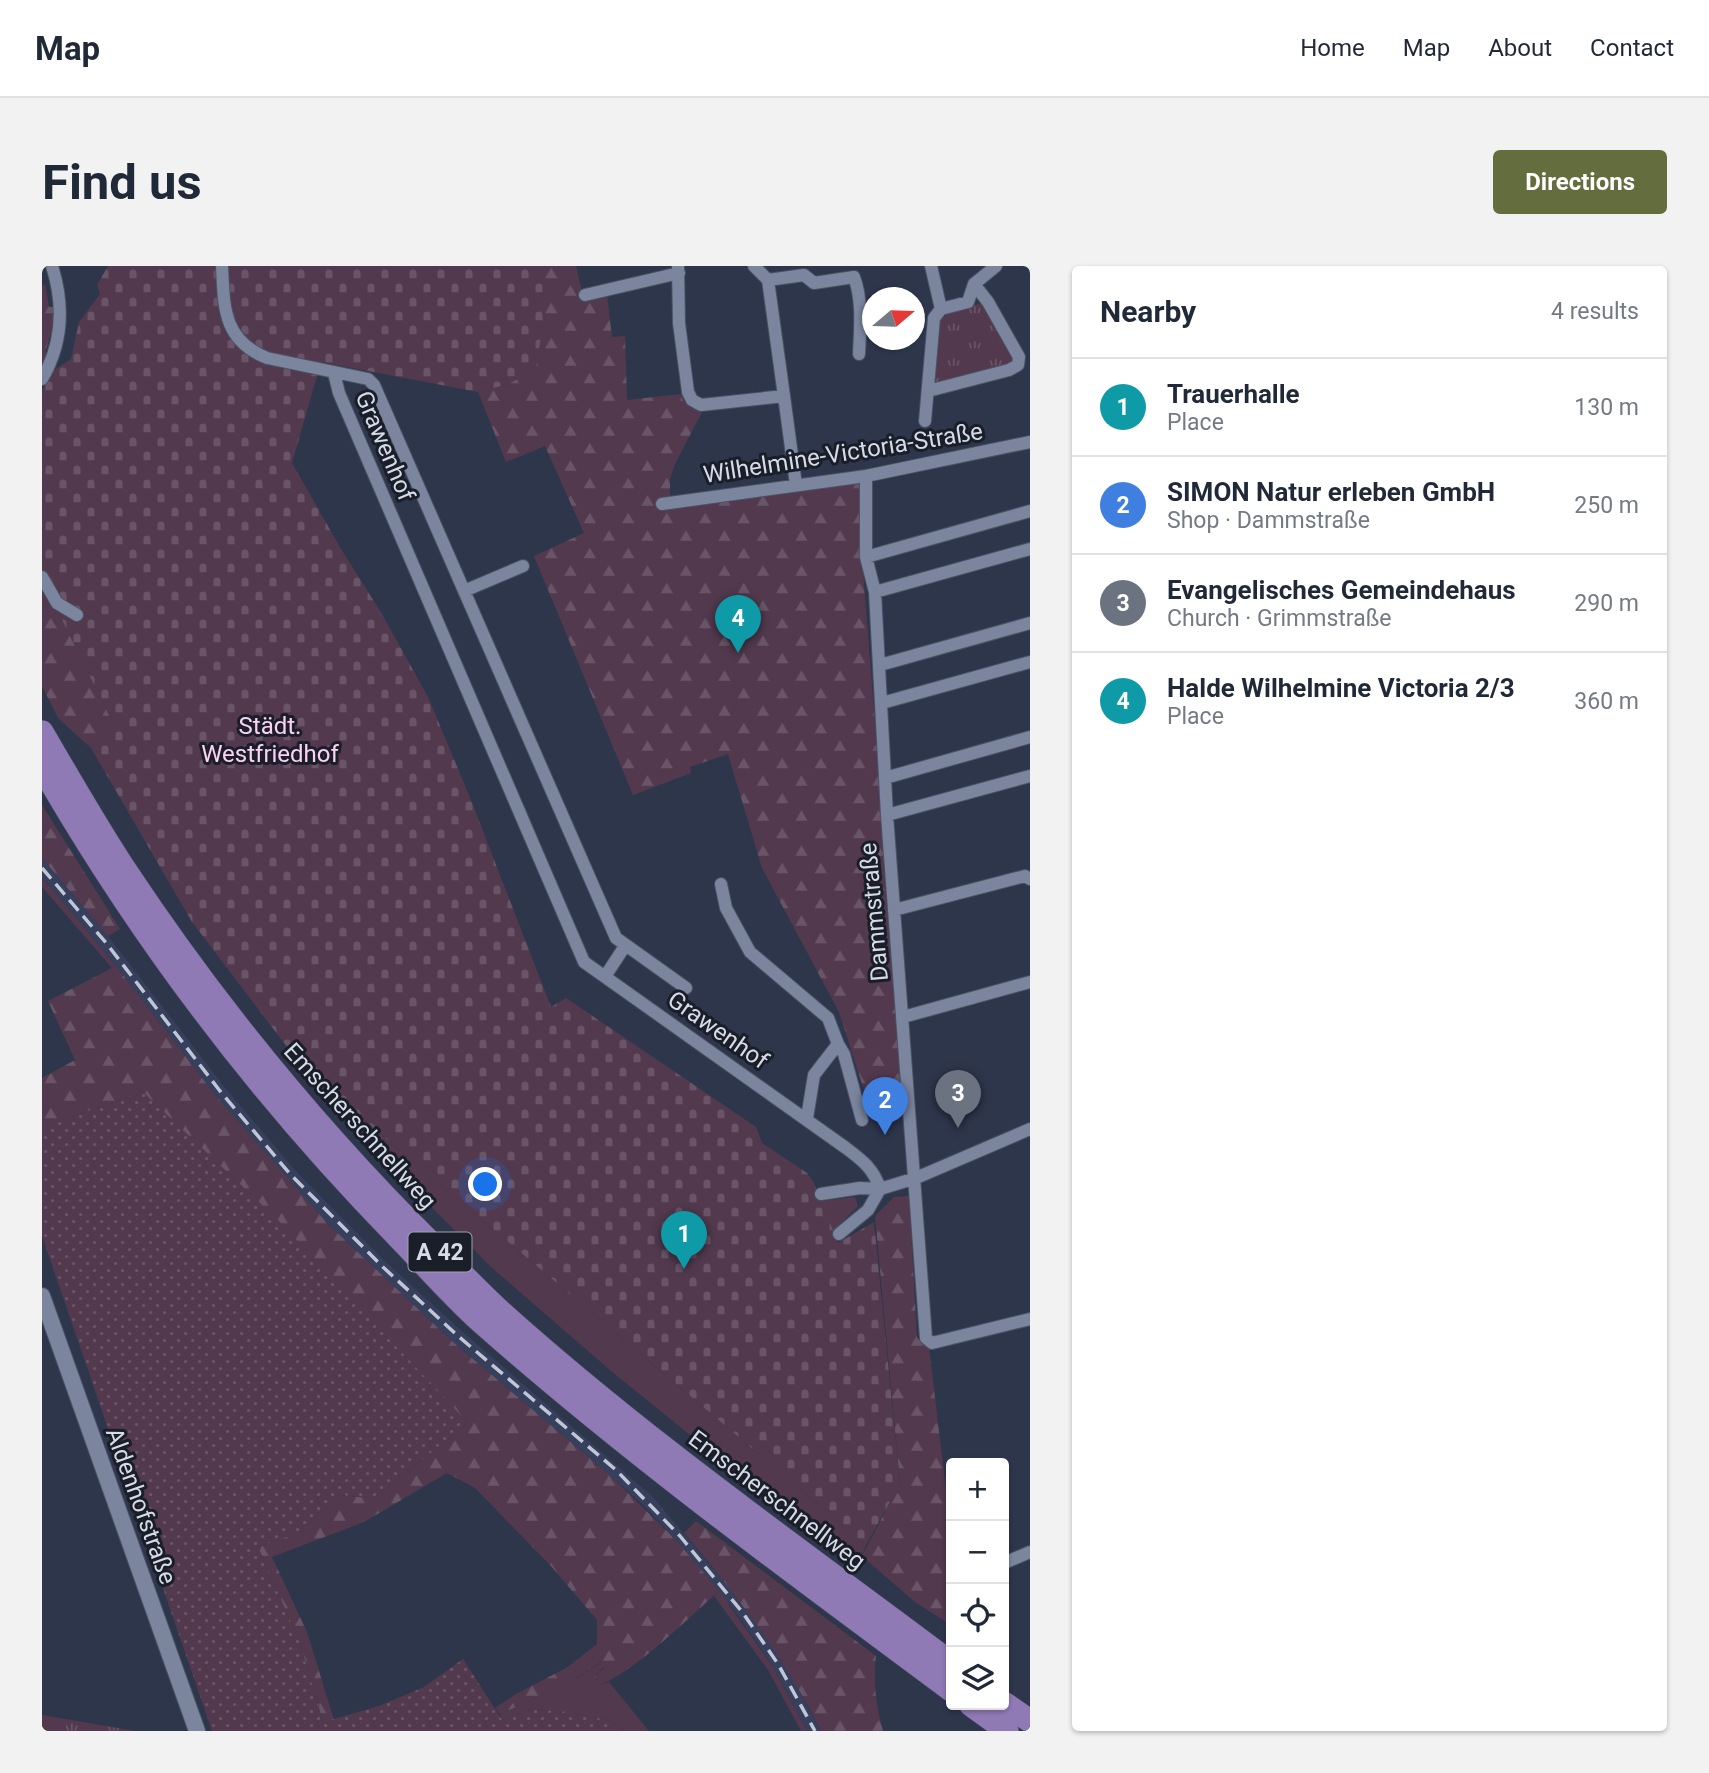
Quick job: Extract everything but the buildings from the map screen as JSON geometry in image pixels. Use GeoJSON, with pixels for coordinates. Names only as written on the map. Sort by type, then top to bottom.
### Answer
{"type":"FeatureCollection","features":[{"type":"Feature","properties":{"kind":"highway","name":"Emscherschnellweg"},"geometry":{"type":"LineString","coordinates":[[42,732],[122,866],[172,940],[226,1014],[370,1183],[498,1309],[646,1434],[946,1659]]}},
{"type":"Feature","properties":{"kind":"highway","name":"Emscherschnellweg"},"geometry":{"type":"LineString","coordinates":[[42,767],[107,877],[212,1025],[283,1112],[356,1194],[460,1300],[489,1329],[627,1445],[708,1509],[946,1686]]}},
{"type":"Feature","properties":{"kind":"highway"},"geometry":{"type":"LineString","coordinates":[[1009,1706],[1030,1721]]}},
{"type":"Feature","properties":{"kind":"highway"},"geometry":{"type":"LineString","coordinates":[[978,1710],[1007,1731]]}},
{"type":"Feature","properties":{"kind":"street"},"geometry":{"type":"LineString","coordinates":[[42,379],[61,321],[60,299],[52,266]]}},
{"type":"Feature","properties":{"kind":"street"},"geometry":{"type":"LineString","coordinates":[[222,266],[226,313],[231,328],[243,344],[267,358],[334,373]]}},
{"type":"Feature","properties":{"kind":"street"},"geometry":{"type":"LineString","coordinates":[[754,266],[754,269],[768,280],[796,485]]}},
{"type":"Feature","properties":{"kind":"street"},"geometry":{"type":"LineString","coordinates":[[931,266],[942,309],[968,302],[974,284],[996,266]]}},
{"type":"Feature","properties":{"kind":"street"},"geometry":{"type":"LineString","coordinates":[[585,295],[681,268],[679,323],[688,391],[692,400],[701,405],[784,396]]}},
{"type":"Feature","properties":{"kind":"street"},"geometry":{"type":"LineString","coordinates":[[768,280],[804,275],[814,283],[853,272],[860,319],[859,354]]}},
{"type":"Feature","properties":{"kind":"street","name":"Wilhelmine-Victoria-Straße"},"geometry":{"type":"LineString","coordinates":[[928,391],[1009,370],[1018,365],[1019,357],[974,284]]}},
{"type":"Feature","properties":{"kind":"street","name":"Wilhelmine-Victoria-Straße"},"geometry":{"type":"LineString","coordinates":[[925,421],[934,318],[942,309]]}},
{"type":"Feature","properties":{"kind":"street","name":"Grawenhof"},"geometry":{"type":"LineString","coordinates":[[686,988],[616,938],[374,385],[368,379],[334,373],[339,393],[584,962],[807,1118],[869,1166],[876,1174],[880,1189]]}},
{"type":"Feature","properties":{"kind":"street","name":"Wilhelmine-Victoria-Straße"},"geometry":{"type":"LineString","coordinates":[[662,504],[866,476],[1030,442]]}},
{"type":"Feature","properties":{"kind":"street","name":"Dammstraße"},"geometry":{"type":"LineString","coordinates":[[866,476],[866,557],[875,592],[887,815],[926,1338],[932,1343],[1030,1319]]}},
{"type":"Feature","properties":{"kind":"street"},"geometry":{"type":"LineString","coordinates":[[866,557],[1030,511]]}},
{"type":"Feature","properties":{"kind":"street"},"geometry":{"type":"LineString","coordinates":[[875,592],[1030,549]]}},
{"type":"Feature","properties":{"kind":"street"},"geometry":{"type":"LineString","coordinates":[[464,591],[523,566]]}},
{"type":"Feature","properties":{"kind":"street"},"geometry":{"type":"LineString","coordinates":[[42,577],[57,603],[77,615]]}},
{"type":"Feature","properties":{"kind":"street"},"geometry":{"type":"LineString","coordinates":[[880,665],[1030,623]]}},
{"type":"Feature","properties":{"kind":"street"},"geometry":{"type":"LineString","coordinates":[[882,703],[1030,662]]}},
{"type":"Feature","properties":{"kind":"street"},"geometry":{"type":"LineString","coordinates":[[885,778],[1030,737]]}},
{"type":"Feature","properties":{"kind":"street"},"geometry":{"type":"LineString","coordinates":[[887,815],[1030,776]]}},
{"type":"Feature","properties":{"kind":"street"},"geometry":{"type":"LineString","coordinates":[[894,911],[1025,876],[1030,879]]}},
{"type":"Feature","properties":{"kind":"street"},"geometry":{"type":"LineString","coordinates":[[722,884],[726,908],[750,952],[828,1018],[844,1054],[862,1120]]}},
{"type":"Feature","properties":{"kind":"street"},"geometry":{"type":"LineString","coordinates":[[606,975],[625,946]]}},
{"type":"Feature","properties":{"kind":"street"},"geometry":{"type":"LineString","coordinates":[[903,1017],[1030,982]]}},
{"type":"Feature","properties":{"kind":"street"},"geometry":{"type":"LineString","coordinates":[[807,1118],[814,1075],[838,1044]]}},
{"type":"Feature","properties":{"kind":"street"},"geometry":{"type":"LineString","coordinates":[[821,1194],[860,1188],[880,1189],[916,1178],[1030,1129]]}},
{"type":"Feature","properties":{"kind":"street"},"geometry":{"type":"LineString","coordinates":[[839,1234],[868,1210],[880,1189]]}},
{"type":"Feature","properties":{"kind":"street","name":"Aldenhofstraße"},"geometry":{"type":"LineString","coordinates":[[42,1296],[197,1731]]}},
{"type":"Feature","properties":{"kind":"street"},"geometry":{"type":"LineString","coordinates":[[1009,1561],[1030,1552]]}},
{"type":"Feature","properties":{"kind":"shaded area"},"geometry":{"type":"Polygon","coordinates":[[[42,858],[108,936],[226,1089],[295,1170],[388,1264],[653,1497],[747,1609],[784,1662],[821,1731],[807,1731],[773,1667],[739,1617],[676,1540],[644,1506],[453,1342],[327,1223],[286,1178],[216,1096],[116,966],[42,878],[42,858]]]}},
{"type":"Feature","properties":{"kind":"green space","name":"Städt. Westfriedhof"},"geometry":{"type":"Polygon","coordinates":[[[108,266],[545,266],[545,311],[536,368],[509,384],[478,392],[321,362],[292,463],[428,697],[551,1007],[566,998],[756,1127],[762,1143],[807,1173],[814,1183],[838,1243],[874,1222],[900,1484],[866,1545],[303,1068],[192,922],[91,748],[112,721],[42,579],[42,390],[54,370],[71,359],[79,322],[100,294],[97,285],[108,266]]]}},
{"type":"Feature","properties":{"kind":"green space"},"geometry":{"type":"Polygon","coordinates":[[[545,266],[576,266],[584,300],[607,294],[612,337],[625,336],[627,400],[681,394],[683,400],[697,410],[703,410],[675,464],[670,479],[670,508],[841,486],[859,481],[864,585],[906,1114],[872,1115],[839,1012],[762,868],[728,754],[690,767],[691,773],[633,795],[534,556],[584,533],[545,446],[506,462],[478,392],[509,384],[545,311],[545,266]]]}},
{"type":"Feature","properties":{"kind":"green space"},"geometry":{"type":"Polygon","coordinates":[[[45,284],[49,307],[54,307],[53,328],[45,352],[57,358],[42,385],[42,286],[45,284]]]}},
{"type":"Feature","properties":{"kind":"green space"},"geometry":{"type":"Polygon","coordinates":[[[982,303],[1016,358],[1015,363],[940,385],[932,383],[937,320],[942,314],[982,303]]]}},
{"type":"Feature","properties":{"kind":"green space"},"geometry":{"type":"Polygon","coordinates":[[[42,579],[112,721],[91,748],[58,718],[42,686],[42,579]]]}},
{"type":"Feature","properties":{"kind":"green space"},"geometry":{"type":"Polygon","coordinates":[[[42,805],[120,929],[108,936],[42,858],[42,805]]]}},
{"type":"Feature","properties":{"kind":"green space"},"geometry":{"type":"Polygon","coordinates":[[[42,878],[116,966],[112,968],[42,887],[42,878]]]}},
{"type":"Feature","properties":{"kind":"green space"},"geometry":{"type":"Polygon","coordinates":[[[116,966],[216,1096],[327,1223],[453,1342],[611,1476],[676,1540],[719,1591],[630,1668],[600,1685],[594,1676],[604,1668],[601,1662],[561,1687],[500,1714],[495,1708],[568,1667],[597,1644],[597,1620],[550,1565],[475,1488],[447,1473],[364,1522],[272,1557],[307,1632],[334,1720],[323,1722],[300,1643],[258,1547],[299,1532],[339,1495],[374,1498],[468,1423],[143,1092],[42,1127],[42,1078],[75,1060],[48,1001],[116,966]]]}},
{"type":"Feature","properties":{"kind":"green space"},"geometry":{"type":"Polygon","coordinates":[[[303,1068],[866,1545],[862,1556],[789,1501],[759,1484],[748,1482],[611,1371],[491,1267],[366,1141],[303,1068]]]}},
{"type":"Feature","properties":{"kind":"green space"},"geometry":{"type":"Polygon","coordinates":[[[143,1092],[278,1220],[468,1423],[374,1498],[339,1495],[299,1532],[258,1547],[300,1643],[323,1722],[379,1706],[424,1687],[463,1659],[503,1721],[530,1709],[571,1712],[610,1721],[624,1731],[212,1731],[42,1236],[42,1127],[143,1092]]]}},
{"type":"Feature","properties":{"kind":"green space"},"geometry":{"type":"Polygon","coordinates":[[[909,1196],[917,1338],[929,1347],[946,1490],[946,1622],[915,1602],[862,1556],[900,1483],[875,1216],[894,1197],[909,1196]]]}},
{"type":"Feature","properties":{"kind":"green space"},"geometry":{"type":"Polygon","coordinates":[[[855,1197],[858,1206],[833,1231],[820,1201],[855,1197]]]}},
{"type":"Feature","properties":{"kind":"green space"},"geometry":{"type":"Polygon","coordinates":[[[696,1521],[876,1656],[876,1694],[883,1731],[821,1731],[776,1652],[723,1580],[684,1533],[696,1521]]]}},
{"type":"Feature","properties":{"kind":"green space"},"geometry":{"type":"Polygon","coordinates":[[[719,1591],[773,1667],[807,1731],[801,1731],[768,1670],[714,1596],[719,1591]]]}},
{"type":"Feature","properties":{"kind":"green space"},"geometry":{"type":"Polygon","coordinates":[[[602,1662],[604,1667],[594,1676],[600,1685],[609,1682],[649,1731],[624,1731],[610,1721],[571,1712],[530,1709],[503,1721],[500,1714],[561,1687],[602,1662]]]}},
{"type":"Feature","properties":{"kind":"green space"},"geometry":{"type":"Polygon","coordinates":[[[42,1715],[135,1731],[42,1731],[42,1715]]]}},
{"type":"Feature","properties":{"kind":"railway"},"geometry":{"type":"LineString","coordinates":[[42,868],[107,944],[220,1091],[290,1174],[384,1268],[458,1336],[616,1470],[680,1536],[743,1613],[778,1664],[815,1731]]}},
{"type":"Feature","properties":{"kind":"place","name":"Halde Wilhelmine Victoria 2/3"},"geometry":{"type":"Point","coordinates":[738,653]}},
{"type":"Feature","properties":{"kind":"place","name":"Evangelisches Gemeindehaus"},"geometry":{"type":"Point","coordinates":[958,1128]}},
{"type":"Feature","properties":{"kind":"place","name":"SIMON Natur erleben GmbH"},"geometry":{"type":"Point","coordinates":[885,1135]}},
{"type":"Feature","properties":{"kind":"place","name":"Trauerhalle"},"geometry":{"type":"Point","coordinates":[684,1269]}}]}
